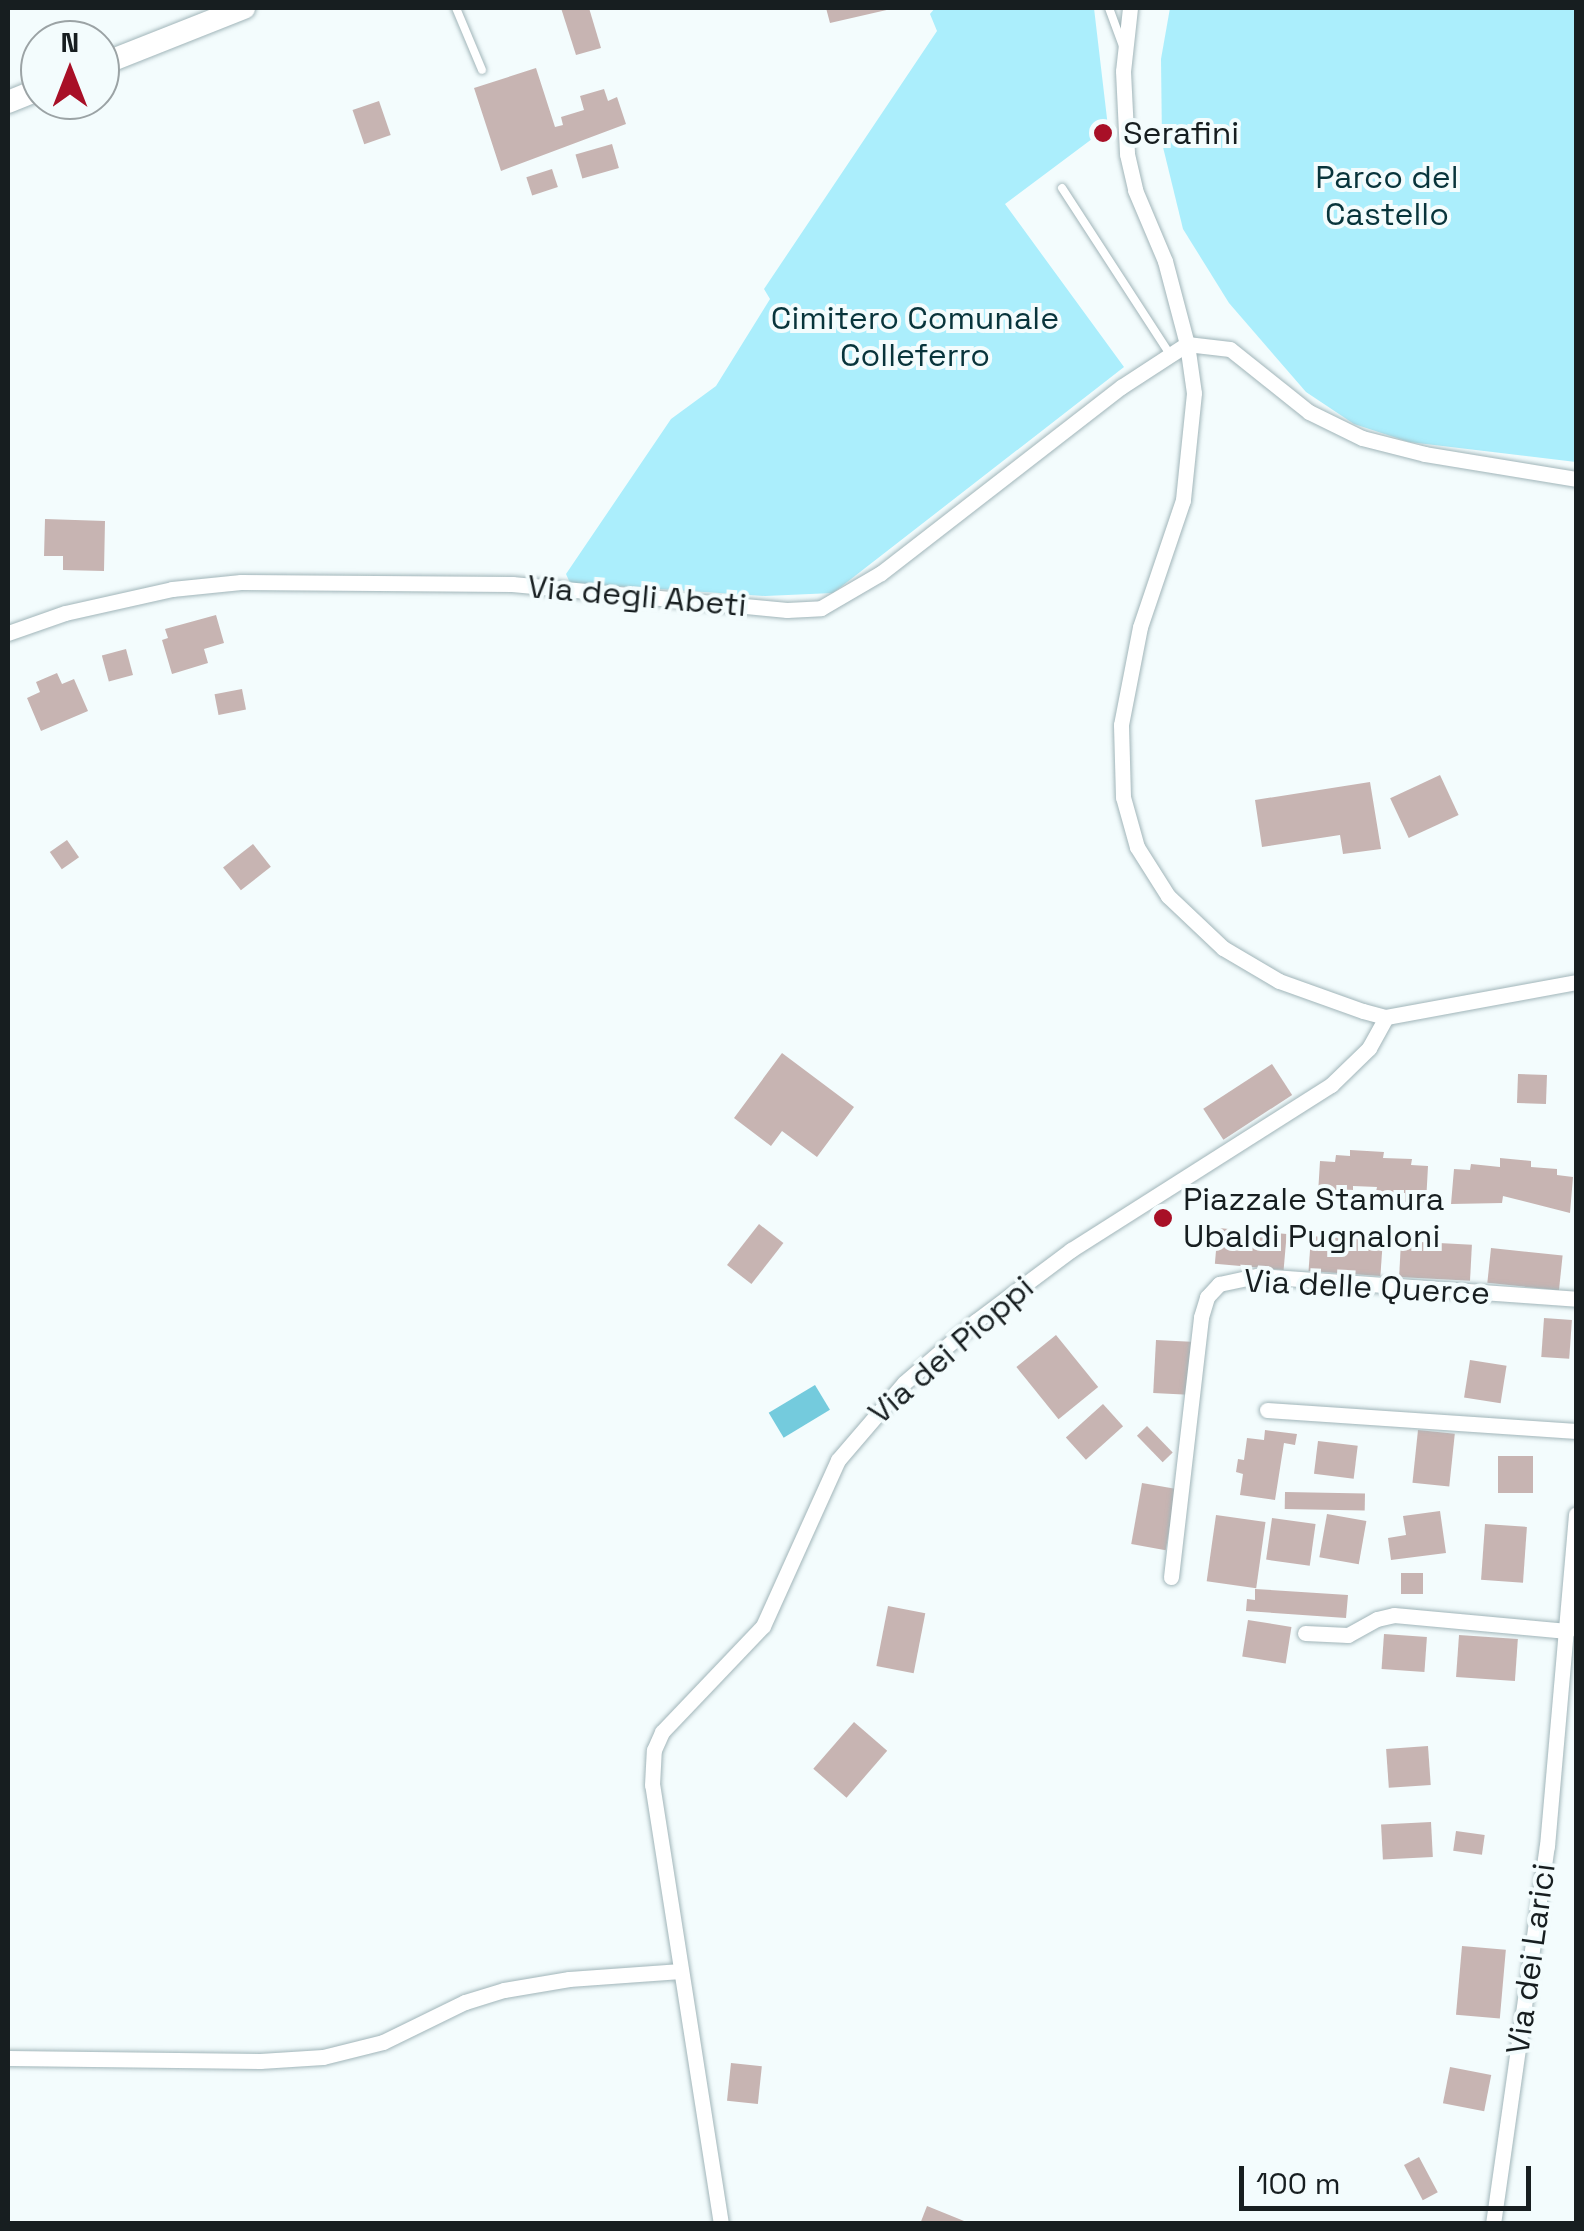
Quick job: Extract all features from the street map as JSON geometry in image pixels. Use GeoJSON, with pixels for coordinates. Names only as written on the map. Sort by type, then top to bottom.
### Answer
{"type":"FeatureCollection","features":[{"type":"Feature","properties":{"kind":"main road"},"geometry":{"type":"LineString","coordinates":[[120,57],[244,8]]}},
{"type":"Feature","properties":{"kind":"street"},"geometry":{"type":"LineString","coordinates":[[1130,8],[1124,48],[1123,120],[1130,172],[1165,261],[1187,344],[1194,393],[1189,470],[1177,520],[1140,627],[1121,725],[1121,782],[1131,831],[1168,896],[1237,958],[1292,986],[1386,1017],[1576,982]]}},
{"type":"Feature","properties":{"kind":"street"},"geometry":{"type":"LineString","coordinates":[[1187,344],[1230,349],[1308,412],[1362,438],[1425,454],[1576,479]]}},
{"type":"Feature","properties":{"kind":"street","name":"Via degli Abeti"},"geometry":{"type":"LineString","coordinates":[[8,633],[66,613],[172,589],[241,582],[512,584],[787,610],[822,608],[918,546],[1187,344]]}},
{"type":"Feature","properties":{"kind":"street","name":"Via dei Pioppi"},"geometry":{"type":"LineString","coordinates":[[721,2224],[652,1785],[656,1744],[672,1718],[711,1684],[763,1626],[786,1582],[822,1489],[847,1446],[913,1374],[1027,1282],[1331,1085],[1369,1048],[1386,1017]]}},
{"type":"Feature","properties":{"kind":"street","name":"Via delle Querce"},"geometry":{"type":"LineString","coordinates":[[1171,1577],[1201,1317],[1208,1297],[1219,1284],[1258,1276],[1576,1299]]}},
{"type":"Feature","properties":{"kind":"street"},"geometry":{"type":"LineString","coordinates":[[1267,1410],[1576,1430]]}},
{"type":"Feature","properties":{"kind":"street","name":"Via dei Larici"},"geometry":{"type":"LineString","coordinates":[[1493,2224],[1571,1665],[1567,1631],[1576,1514]]}},
{"type":"Feature","properties":{"kind":"street"},"geometry":{"type":"LineString","coordinates":[[1306,1632],[1348,1635],[1394,1615],[1567,1631]]}},
{"type":"Feature","properties":{"kind":"street"},"geometry":{"type":"LineString","coordinates":[[8,2058],[260,2061],[322,2057],[383,2042],[465,2002],[504,1990],[569,1979],[681,1971]]}},
{"type":"Feature","properties":{"kind":"lane"},"geometry":{"type":"LineString","coordinates":[[456,8],[482,70]]}},
{"type":"Feature","properties":{"kind":"lane"},"geometry":{"type":"LineString","coordinates":[[1109,8],[1124,48]]}},
{"type":"Feature","properties":{"kind":"lane"},"geometry":{"type":"LineString","coordinates":[[1062,188],[1170,354]]}},
{"type":"Feature","properties":{"kind":"green space","name":"Cimitero Comunale Colleferro"},"geometry":{"type":"Polygon","coordinates":[[[935,8],[1094,8],[1108,127],[1005,204],[1124,367],[833,593],[765,596],[570,583],[566,574],[671,419],[716,386],[770,299],[764,289],[937,31],[930,14],[935,8]]]}},
{"type":"Feature","properties":{"kind":"green space","name":"Parco del Castello"},"geometry":{"type":"Polygon","coordinates":[[[1170,8],[1576,8],[1576,462],[1409,442],[1354,424],[1306,392],[1229,303],[1183,229],[1162,143],[1161,59],[1170,8]]]}},
{"type":"Feature","properties":{"kind":"shaded area"},"geometry":{"type":"Polygon","coordinates":[[[815,1385],[830,1410],[784,1438],[769,1413],[815,1385]]]}},
{"type":"Feature","properties":{"kind":"building"},"geometry":{"type":"Polygon","coordinates":[[[561,8],[589,8],[601,48],[576,55],[561,8]]]}},
{"type":"Feature","properties":{"kind":"building"},"geometry":{"type":"Polygon","coordinates":[[[826,8],[891,8],[891,9],[830,23],[826,8]]]}},
{"type":"Feature","properties":{"kind":"building"},"geometry":{"type":"Polygon","coordinates":[[[536,68],[555,127],[563,125],[561,117],[584,110],[580,96],[604,89],[608,101],[617,97],[626,124],[501,171],[474,88],[536,68]]]}},
{"type":"Feature","properties":{"kind":"building"},"geometry":{"type":"Polygon","coordinates":[[[379,101],[391,135],[364,144],[353,110],[379,101]]]}},
{"type":"Feature","properties":{"kind":"building"},"geometry":{"type":"Polygon","coordinates":[[[612,144],[619,168],[582,179],[575,154],[612,144]]]}},
{"type":"Feature","properties":{"kind":"building"},"geometry":{"type":"Polygon","coordinates":[[[552,169],[558,187],[532,195],[526,177],[552,169]]]}},
{"type":"Feature","properties":{"kind":"building"},"geometry":{"type":"Polygon","coordinates":[[[45,519],[105,521],[104,571],[63,570],[63,556],[44,556],[45,519]]]}},
{"type":"Feature","properties":{"kind":"building"},"geometry":{"type":"Polygon","coordinates":[[[216,615],[224,643],[204,649],[208,663],[172,674],[162,640],[168,638],[165,629],[216,615]]]}},
{"type":"Feature","properties":{"kind":"building"},"geometry":{"type":"Polygon","coordinates":[[[126,649],[133,675],[109,682],[102,655],[126,649]]]}},
{"type":"Feature","properties":{"kind":"building"},"geometry":{"type":"Polygon","coordinates":[[[57,673],[62,684],[74,679],[88,711],[41,731],[27,698],[40,692],[36,682],[57,673]]]}},
{"type":"Feature","properties":{"kind":"building"},"geometry":{"type":"Polygon","coordinates":[[[242,689],[246,710],[219,715],[215,694],[242,689]]]}},
{"type":"Feature","properties":{"kind":"building"},"geometry":{"type":"Polygon","coordinates":[[[1440,775],[1459,815],[1409,838],[1390,798],[1440,775]]]}},
{"type":"Feature","properties":{"kind":"building"},"geometry":{"type":"Polygon","coordinates":[[[1370,782],[1381,849],[1343,854],[1340,835],[1262,847],[1255,800],[1370,782]]]}},
{"type":"Feature","properties":{"kind":"building"},"geometry":{"type":"Polygon","coordinates":[[[67,840],[79,857],[62,869],[50,852],[67,840]]]}},
{"type":"Feature","properties":{"kind":"building"},"geometry":{"type":"Polygon","coordinates":[[[253,844],[271,867],[241,890],[223,867],[253,844]]]}},
{"type":"Feature","properties":{"kind":"building"},"geometry":{"type":"Polygon","coordinates":[[[782,1053],[854,1107],[817,1157],[782,1131],[771,1146],[734,1118],[782,1053]]]}},
{"type":"Feature","properties":{"kind":"building"},"geometry":{"type":"Polygon","coordinates":[[[1272,1064],[1292,1095],[1223,1140],[1203,1109],[1272,1064]]]}},
{"type":"Feature","properties":{"kind":"building"},"geometry":{"type":"Polygon","coordinates":[[[1518,1074],[1547,1075],[1546,1104],[1517,1103],[1518,1074]]]}},
{"type":"Feature","properties":{"kind":"building"},"geometry":{"type":"Polygon","coordinates":[[[1350,1150],[1384,1152],[1383,1158],[1412,1159],[1411,1165],[1428,1166],[1426,1203],[1405,1202],[1405,1193],[1376,1192],[1377,1187],[1353,1186],[1353,1190],[1337,1189],[1337,1195],[1318,1194],[1320,1161],[1335,1162],[1336,1155],[1350,1156],[1350,1150]]]}},
{"type":"Feature","properties":{"kind":"building"},"geometry":{"type":"Polygon","coordinates":[[[1500,1158],[1531,1161],[1531,1167],[1557,1169],[1557,1175],[1573,1177],[1570,1213],[1503,1196],[1502,1203],[1451,1204],[1454,1169],[1470,1170],[1471,1164],[1500,1167],[1500,1158]]]}},
{"type":"Feature","properties":{"kind":"building"},"geometry":{"type":"Polygon","coordinates":[[[759,1224],[783,1243],[751,1284],[727,1265],[759,1224]]]}},
{"type":"Feature","properties":{"kind":"building"},"geometry":{"type":"Polygon","coordinates":[[[1218,1228],[1287,1234],[1284,1270],[1215,1264],[1218,1228]]]}},
{"type":"Feature","properties":{"kind":"building"},"geometry":{"type":"Polygon","coordinates":[[[1311,1236],[1383,1241],[1380,1276],[1309,1271],[1311,1236]]]}},
{"type":"Feature","properties":{"kind":"building"},"geometry":{"type":"Polygon","coordinates":[[[1401,1241],[1472,1245],[1470,1281],[1399,1277],[1401,1241]]]}},
{"type":"Feature","properties":{"kind":"building"},"geometry":{"type":"Polygon","coordinates":[[[1491,1248],[1563,1256],[1559,1290],[1487,1283],[1491,1248]]]}},
{"type":"Feature","properties":{"kind":"building"},"geometry":{"type":"Polygon","coordinates":[[[1544,1318],[1572,1320],[1569,1359],[1541,1357],[1544,1318]]]}},
{"type":"Feature","properties":{"kind":"building"},"geometry":{"type":"Polygon","coordinates":[[[1056,1335],[1098,1387],[1059,1419],[1016,1367],[1056,1335]]]}},
{"type":"Feature","properties":{"kind":"building"},"geometry":{"type":"Polygon","coordinates":[[[1156,1340],[1191,1342],[1188,1395],[1153,1393],[1156,1340]]]}},
{"type":"Feature","properties":{"kind":"building"},"geometry":{"type":"Polygon","coordinates":[[[1470,1360],[1507,1366],[1501,1403],[1464,1398],[1470,1360]]]}},
{"type":"Feature","properties":{"kind":"building"},"geometry":{"type":"Polygon","coordinates":[[[1103,1404],[1123,1426],[1086,1460],[1066,1437],[1103,1404]]]}},
{"type":"Feature","properties":{"kind":"building"},"geometry":{"type":"Polygon","coordinates":[[[1147,1426],[1173,1453],[1163,1462],[1137,1436],[1147,1426]]]}},
{"type":"Feature","properties":{"kind":"building"},"geometry":{"type":"Polygon","coordinates":[[[1265,1430],[1297,1434],[1295,1445],[1284,1443],[1275,1500],[1240,1495],[1243,1474],[1236,1472],[1238,1459],[1244,1460],[1247,1438],[1264,1440],[1265,1430]]]}},
{"type":"Feature","properties":{"kind":"building"},"geometry":{"type":"Polygon","coordinates":[[[1418,1430],[1455,1434],[1449,1487],[1412,1483],[1418,1430]]]}},
{"type":"Feature","properties":{"kind":"building"},"geometry":{"type":"Polygon","coordinates":[[[1318,1441],[1358,1446],[1354,1479],[1314,1474],[1318,1441]]]}},
{"type":"Feature","properties":{"kind":"building"},"geometry":{"type":"Polygon","coordinates":[[[1498,1456],[1533,1456],[1533,1493],[1498,1493],[1498,1456]]]}},
{"type":"Feature","properties":{"kind":"building"},"geometry":{"type":"Polygon","coordinates":[[[1142,1483],[1176,1489],[1166,1550],[1131,1544],[1142,1483]]]}},
{"type":"Feature","properties":{"kind":"building"},"geometry":{"type":"Polygon","coordinates":[[[1285,1492],[1365,1493],[1365,1510],[1285,1509],[1285,1492]]]}},
{"type":"Feature","properties":{"kind":"building"},"geometry":{"type":"Polygon","coordinates":[[[1440,1511],[1446,1553],[1391,1560],[1388,1538],[1406,1535],[1403,1516],[1440,1511]]]}},
{"type":"Feature","properties":{"kind":"building"},"geometry":{"type":"Polygon","coordinates":[[[1327,1514],[1366,1521],[1359,1564],[1319,1557],[1327,1514]]]}},
{"type":"Feature","properties":{"kind":"building"},"geometry":{"type":"Polygon","coordinates":[[[1216,1515],[1266,1522],[1256,1588],[1207,1581],[1216,1515]]]}},
{"type":"Feature","properties":{"kind":"building"},"geometry":{"type":"Polygon","coordinates":[[[1272,1518],[1316,1524],[1310,1566],[1266,1560],[1272,1518]]]}},
{"type":"Feature","properties":{"kind":"building"},"geometry":{"type":"Polygon","coordinates":[[[1485,1524],[1527,1527],[1523,1583],[1481,1580],[1485,1524]]]}},
{"type":"Feature","properties":{"kind":"building"},"geometry":{"type":"Polygon","coordinates":[[[1401,1573],[1423,1573],[1423,1594],[1401,1594],[1401,1573]]]}},
{"type":"Feature","properties":{"kind":"building"},"geometry":{"type":"Polygon","coordinates":[[[1255,1589],[1348,1595],[1346,1618],[1246,1611],[1247,1599],[1255,1600],[1255,1589]]]}},
{"type":"Feature","properties":{"kind":"building"},"geometry":{"type":"Polygon","coordinates":[[[888,1606],[925,1613],[914,1673],[876,1666],[888,1606]]]}},
{"type":"Feature","properties":{"kind":"building"},"geometry":{"type":"Polygon","coordinates":[[[1248,1620],[1291,1627],[1286,1663],[1242,1657],[1248,1620]]]}},
{"type":"Feature","properties":{"kind":"building"},"geometry":{"type":"Polygon","coordinates":[[[1384,1634],[1427,1637],[1424,1672],[1382,1669],[1384,1634]]]}},
{"type":"Feature","properties":{"kind":"building"},"geometry":{"type":"Polygon","coordinates":[[[1459,1635],[1518,1639],[1515,1681],[1456,1677],[1459,1635]]]}},
{"type":"Feature","properties":{"kind":"building"},"geometry":{"type":"Polygon","coordinates":[[[854,1722],[887,1751],[847,1798],[813,1769],[854,1722]]]}},
{"type":"Feature","properties":{"kind":"building"},"geometry":{"type":"Polygon","coordinates":[[[1428,1746],[1431,1785],[1389,1788],[1386,1749],[1428,1746]]]}},
{"type":"Feature","properties":{"kind":"building"},"geometry":{"type":"Polygon","coordinates":[[[1431,1822],[1433,1857],[1383,1860],[1381,1825],[1431,1822]]]}},
{"type":"Feature","properties":{"kind":"building"},"geometry":{"type":"Polygon","coordinates":[[[1456,1831],[1485,1835],[1482,1855],[1453,1851],[1456,1831]]]}},
{"type":"Feature","properties":{"kind":"building"},"geometry":{"type":"Polygon","coordinates":[[[1462,1946],[1506,1950],[1500,2019],[1456,2015],[1462,1946]]]}},
{"type":"Feature","properties":{"kind":"building"},"geometry":{"type":"Polygon","coordinates":[[[731,2063],[762,2066],[758,2104],[727,2101],[731,2063]]]}},
{"type":"Feature","properties":{"kind":"building"},"geometry":{"type":"Polygon","coordinates":[[[1450,2067],[1491,2075],[1484,2111],[1443,2103],[1450,2067]]]}},
{"type":"Feature","properties":{"kind":"building"},"geometry":{"type":"Polygon","coordinates":[[[1419,2157],[1438,2192],[1423,2200],[1404,2165],[1419,2157]]]}},
{"type":"Feature","properties":{"kind":"building"},"geometry":{"type":"Polygon","coordinates":[[[927,2206],[969,2223],[969,2224],[920,2224],[927,2206]]]}},
{"type":"Feature","properties":{"kind":"place","name":"Serafini"},"geometry":{"type":"Point","coordinates":[1103,133]}},
{"type":"Feature","properties":{"kind":"place","name":"Piazzale Stamura Ubaldi Pugnaloni"},"geometry":{"type":"Point","coordinates":[1163,1218]}}]}
